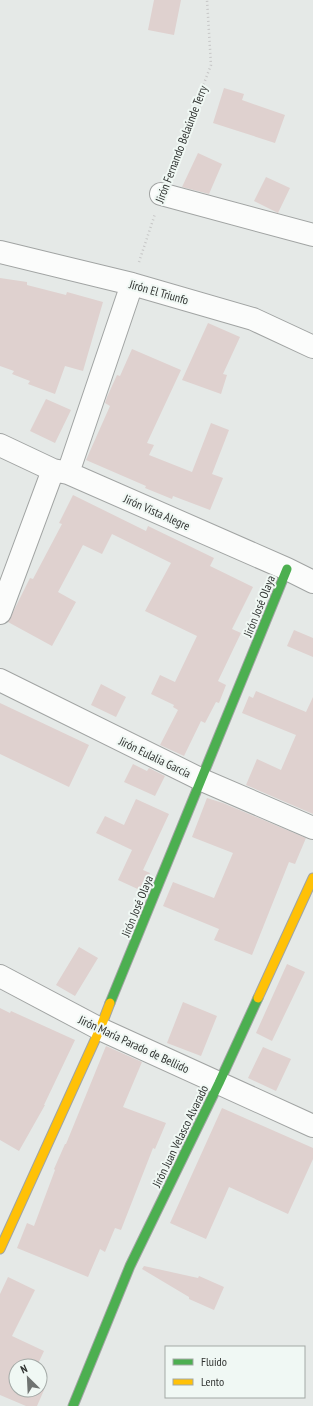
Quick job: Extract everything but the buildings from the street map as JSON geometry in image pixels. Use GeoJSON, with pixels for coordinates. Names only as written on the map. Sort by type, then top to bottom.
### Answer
{"type":"FeatureCollection","features":[{"type":"Feature","properties":{"kind":"street"},"geometry":{"type":"LineString","coordinates":[[161,194],[313,235]]}},
{"type":"Feature","properties":{"kind":"street","name":"Jirón El Triunfo"},"geometry":{"type":"LineString","coordinates":[[0,252],[132,284],[253,319],[313,347]]}},
{"type":"Feature","properties":{"kind":"street"},"geometry":{"type":"LineString","coordinates":[[0,613],[60,472],[132,284]]}},
{"type":"Feature","properties":{"kind":"street","name":"Jirón Vista Alegre"},"geometry":{"type":"LineString","coordinates":[[0,445],[287,569],[313,582]]}},
{"type":"Feature","properties":{"kind":"street","name":"Jirón José Olaya"},"geometry":{"type":"LineString","coordinates":[[0,1249],[100,1029],[287,569]]}},
{"type":"Feature","properties":{"kind":"street","name":"Jirón Eulalia García"},"geometry":{"type":"LineString","coordinates":[[0,680],[202,780],[313,828]]}},
{"type":"Feature","properties":{"kind":"street","name":"Jirón Juan Velasco Alvarado"},"geometry":{"type":"LineString","coordinates":[[73,1406],[130,1266],[219,1083],[313,878]]}},
{"type":"Feature","properties":{"kind":"street","name":"Jirón María Parado de Bellido"},"geometry":{"type":"LineString","coordinates":[[0,976],[100,1029],[313,1126]]}},
{"type":"Feature","properties":{"kind":"path","name":"Jirón Fernando Belaúnde Terry"},"geometry":{"type":"LineString","coordinates":[[132,284],[161,194],[211,65],[207,0]]}},
{"type":"Feature","properties":{"kind":"traffic: fast"},"geometry":{"type":"LineString","coordinates":[[110,1003],[287,569]]}},
{"type":"Feature","properties":{"kind":"traffic: fast"},"geometry":{"type":"LineString","coordinates":[[73,1406],[130,1266],[219,1083],[258,998]]}},
{"type":"Feature","properties":{"kind":"traffic: slow"},"geometry":{"type":"LineString","coordinates":[[258,998],[313,878]]}},
{"type":"Feature","properties":{"kind":"traffic: slow"},"geometry":{"type":"LineString","coordinates":[[0,1249],[100,1029],[110,1003]]}}]}
